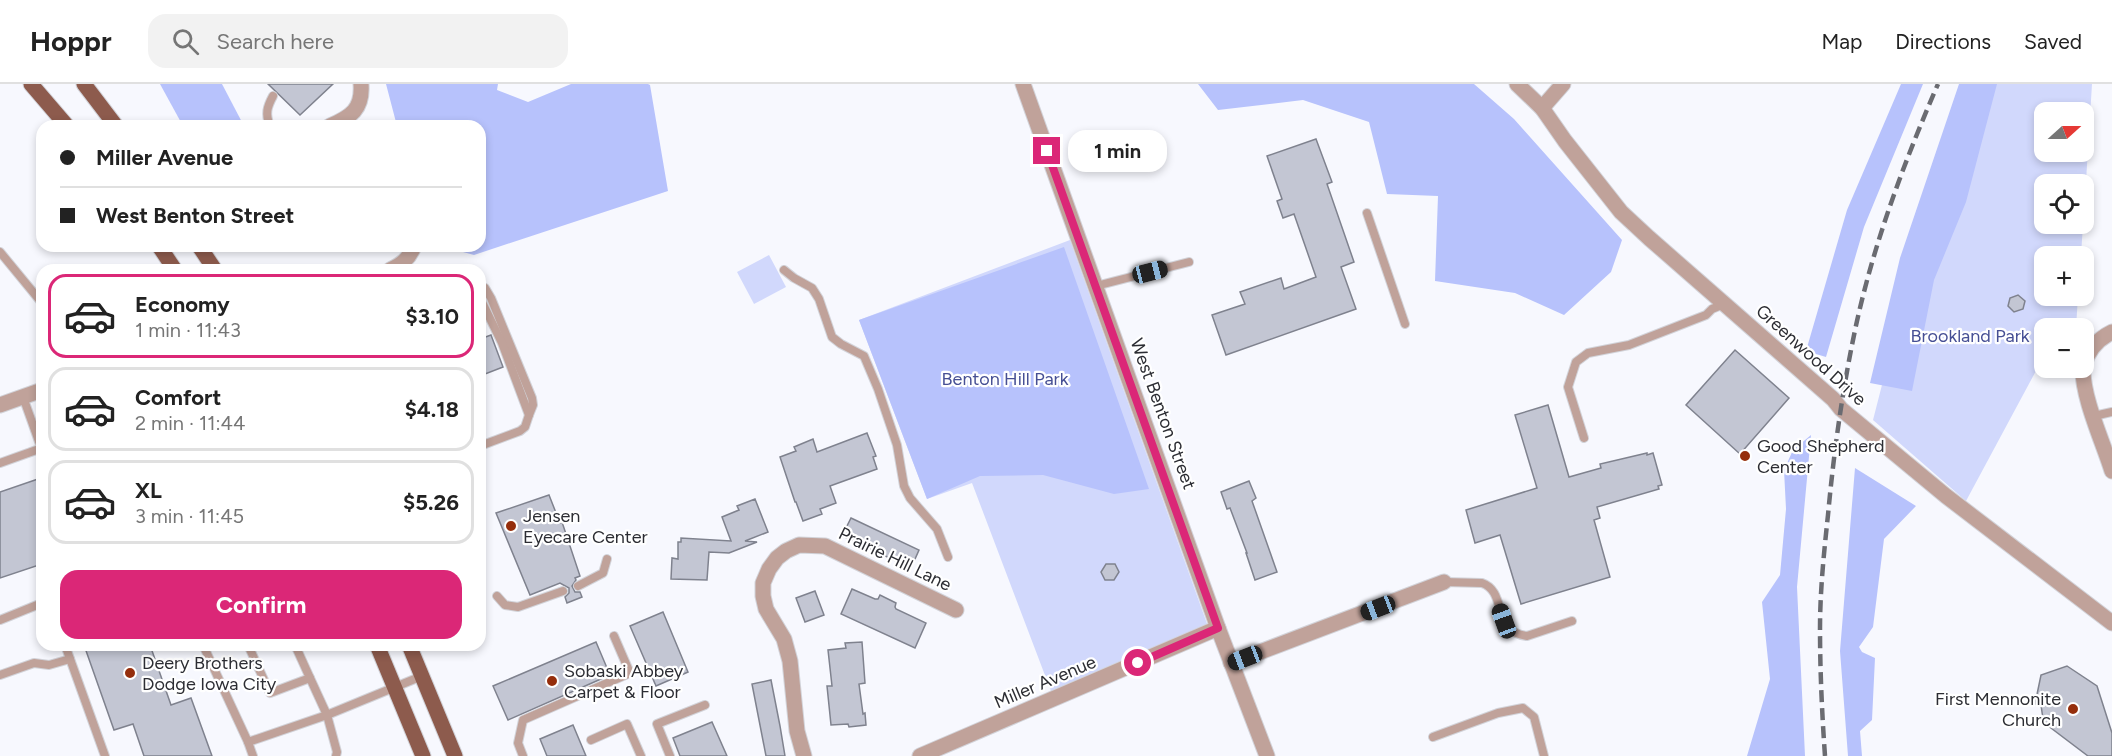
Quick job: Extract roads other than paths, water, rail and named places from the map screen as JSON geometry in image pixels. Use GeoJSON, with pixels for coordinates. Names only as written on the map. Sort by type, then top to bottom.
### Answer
{"type":"FeatureCollection","features":[{"type":"Feature","properties":{"kind":"main road"},"geometry":{"type":"LineString","coordinates":[[31,84],[62,120]]}},
{"type":"Feature","properties":{"kind":"main road"},"geometry":{"type":"LineString","coordinates":[[84,84],[111,120]]}},
{"type":"Feature","properties":{"kind":"main road"},"geometry":{"type":"LineString","coordinates":[[379,651],[423,756]]}},
{"type":"Feature","properties":{"kind":"main road"},"geometry":{"type":"LineString","coordinates":[[412,651],[455,756]]}},
{"type":"Feature","properties":{"kind":"street"},"geometry":{"type":"LineString","coordinates":[[340,120],[356,110],[361,100],[361,84]]}},
{"type":"Feature","properties":{"kind":"street","name":"West Benton Street"},"geometry":{"type":"LineString","coordinates":[[1023,84],[1218,628],[1267,756]]}},
{"type":"Feature","properties":{"kind":"street","name":"Greenwood Drive"},"geometry":{"type":"LineString","coordinates":[[1517,84],[1542,108],[1621,212],[1866,429],[1946,495],[2112,623]]}},
{"type":"Feature","properties":{"kind":"street"},"geometry":{"type":"LineString","coordinates":[[1542,108],[1563,84]]}},
{"type":"Feature","properties":{"kind":"street"},"geometry":{"type":"LineString","coordinates":[[399,264],[410,256],[412,252]]}},
{"type":"Feature","properties":{"kind":"street"},"geometry":{"type":"LineString","coordinates":[[2094,344],[2099,338],[2112,332]]}},
{"type":"Feature","properties":{"kind":"street"},"geometry":{"type":"LineString","coordinates":[[2084,378],[2112,471]]}},
{"type":"Feature","properties":{"kind":"street"},"geometry":{"type":"LineString","coordinates":[[0,405],[36,392]]}},
{"type":"Feature","properties":{"kind":"street","name":"Prairie Hill Lane"},"geometry":{"type":"LineString","coordinates":[[804,756],[797,731],[790,661],[784,639],[766,609],[763,596],[764,583],[769,569],[777,558],[786,550],[799,545],[825,546],[956,610]]}},
{"type":"Feature","properties":{"kind":"street"},"geometry":{"type":"LineString","coordinates":[[1231,663],[1444,582]]}},
{"type":"Feature","properties":{"kind":"street","name":"Miller Avenue"},"geometry":{"type":"LineString","coordinates":[[920,756],[1218,628]]}},
{"type":"Feature","properties":{"kind":"lane"},"geometry":{"type":"LineString","coordinates":[[268,120],[267,106],[273,96]]}},
{"type":"Feature","properties":{"kind":"lane"},"geometry":{"type":"LineString","coordinates":[[1367,213],[1405,324]]}},
{"type":"Feature","properties":{"kind":"lane"},"geometry":{"type":"LineString","coordinates":[[0,252],[36,296]]}},
{"type":"Feature","properties":{"kind":"lane"},"geometry":{"type":"LineString","coordinates":[[1096,286],[1189,262]]}},
{"type":"Feature","properties":{"kind":"lane"},"geometry":{"type":"LineString","coordinates":[[784,270],[812,288],[819,299],[832,337],[864,356],[897,445],[904,486],[910,498],[938,529],[948,557]]}},
{"type":"Feature","properties":{"kind":"lane"},"geometry":{"type":"LineString","coordinates":[[486,290],[533,405],[525,427],[486,444]]}},
{"type":"Feature","properties":{"kind":"lane"},"geometry":{"type":"LineString","coordinates":[[1584,438],[1568,387],[1576,362],[1588,353],[1629,345],[1706,315],[1712,309],[1724,304]]}},
{"type":"Feature","properties":{"kind":"lane"},"geometry":{"type":"LineString","coordinates":[[486,310],[502,343],[529,416]]}},
{"type":"Feature","properties":{"kind":"lane"},"geometry":{"type":"LineString","coordinates":[[23,397],[36,433]]}},
{"type":"Feature","properties":{"kind":"lane"},"geometry":{"type":"LineString","coordinates":[[2094,416],[2112,412]]}},
{"type":"Feature","properties":{"kind":"lane"},"geometry":{"type":"LineString","coordinates":[[0,463],[36,451]]}},
{"type":"Feature","properties":{"kind":"lane"},"geometry":{"type":"LineString","coordinates":[[578,586],[603,573],[607,559]]}},
{"type":"Feature","properties":{"kind":"lane"},"geometry":{"type":"LineString","coordinates":[[1444,582],[1488,585],[1494,593],[1506,625],[1513,632],[1521,635],[1527,636],[1572,621]]}},
{"type":"Feature","properties":{"kind":"lane"},"geometry":{"type":"LineString","coordinates":[[497,596],[505,605],[518,607],[563,591]]}},
{"type":"Feature","properties":{"kind":"lane"},"geometry":{"type":"LineString","coordinates":[[0,620],[36,605]]}},
{"type":"Feature","properties":{"kind":"lane"},"geometry":{"type":"LineString","coordinates":[[523,756],[518,743],[523,720],[630,673],[614,636]]}},
{"type":"Feature","properties":{"kind":"lane"},"geometry":{"type":"LineString","coordinates":[[67,651],[105,756]]}},
{"type":"Feature","properties":{"kind":"lane"},"geometry":{"type":"LineString","coordinates":[[206,651],[253,756]]}},
{"type":"Feature","properties":{"kind":"lane"},"geometry":{"type":"LineString","coordinates":[[251,651],[270,693],[310,678]]}},
{"type":"Feature","properties":{"kind":"lane"},"geometry":{"type":"LineString","coordinates":[[298,651],[327,715],[338,755]]}},
{"type":"Feature","properties":{"kind":"lane"},"geometry":{"type":"LineString","coordinates":[[0,675],[34,663],[49,665],[70,659]]}},
{"type":"Feature","properties":{"kind":"lane"},"geometry":{"type":"LineString","coordinates":[[248,742],[327,715],[422,676]]}},
{"type":"Feature","properties":{"kind":"lane"},"geometry":{"type":"LineString","coordinates":[[670,756],[657,724],[705,705]]}},
{"type":"Feature","properties":{"kind":"lane"},"geometry":{"type":"LineString","coordinates":[[1432,737],[1498,713],[1523,708],[1534,717],[1544,756]]}},
{"type":"Feature","properties":{"kind":"lane"},"geometry":{"type":"LineString","coordinates":[[591,740],[627,724],[641,756]]}},
{"type":"Feature","properties":{"kind":"railway"},"geometry":{"type":"LineString","coordinates":[[1825,756],[1821,676],[1821,600],[1830,491],[1843,393],[1864,291],[1882,230],[1938,84]]}},
{"type":"Feature","properties":{"kind":"place","name":"Good Shepherd Center"},"geometry":{"type":"Point","coordinates":[1745,456]}},
{"type":"Feature","properties":{"kind":"place","name":"Jensen Eyecare Center"},"geometry":{"type":"Point","coordinates":[511,526]}},
{"type":"Feature","properties":{"kind":"place","name":"Deery Brothers Dodge Iowa City"},"geometry":{"type":"Point","coordinates":[130,673]}},
{"type":"Feature","properties":{"kind":"place","name":"Sobaski Abbey Carpet & Floor"},"geometry":{"type":"Point","coordinates":[552,681]}},
{"type":"Feature","properties":{"kind":"place","name":"First Mennonite Church"},"geometry":{"type":"Point","coordinates":[2073,709]}},
{"type":"Feature","properties":{"kind":"park label","name":"Brookland Park"},"geometry":{"type":"Point","coordinates":[1970,336]}},
{"type":"Feature","properties":{"kind":"park label","name":"Benton Hill Park"},"geometry":{"type":"Point","coordinates":[1005,379]}}]}
